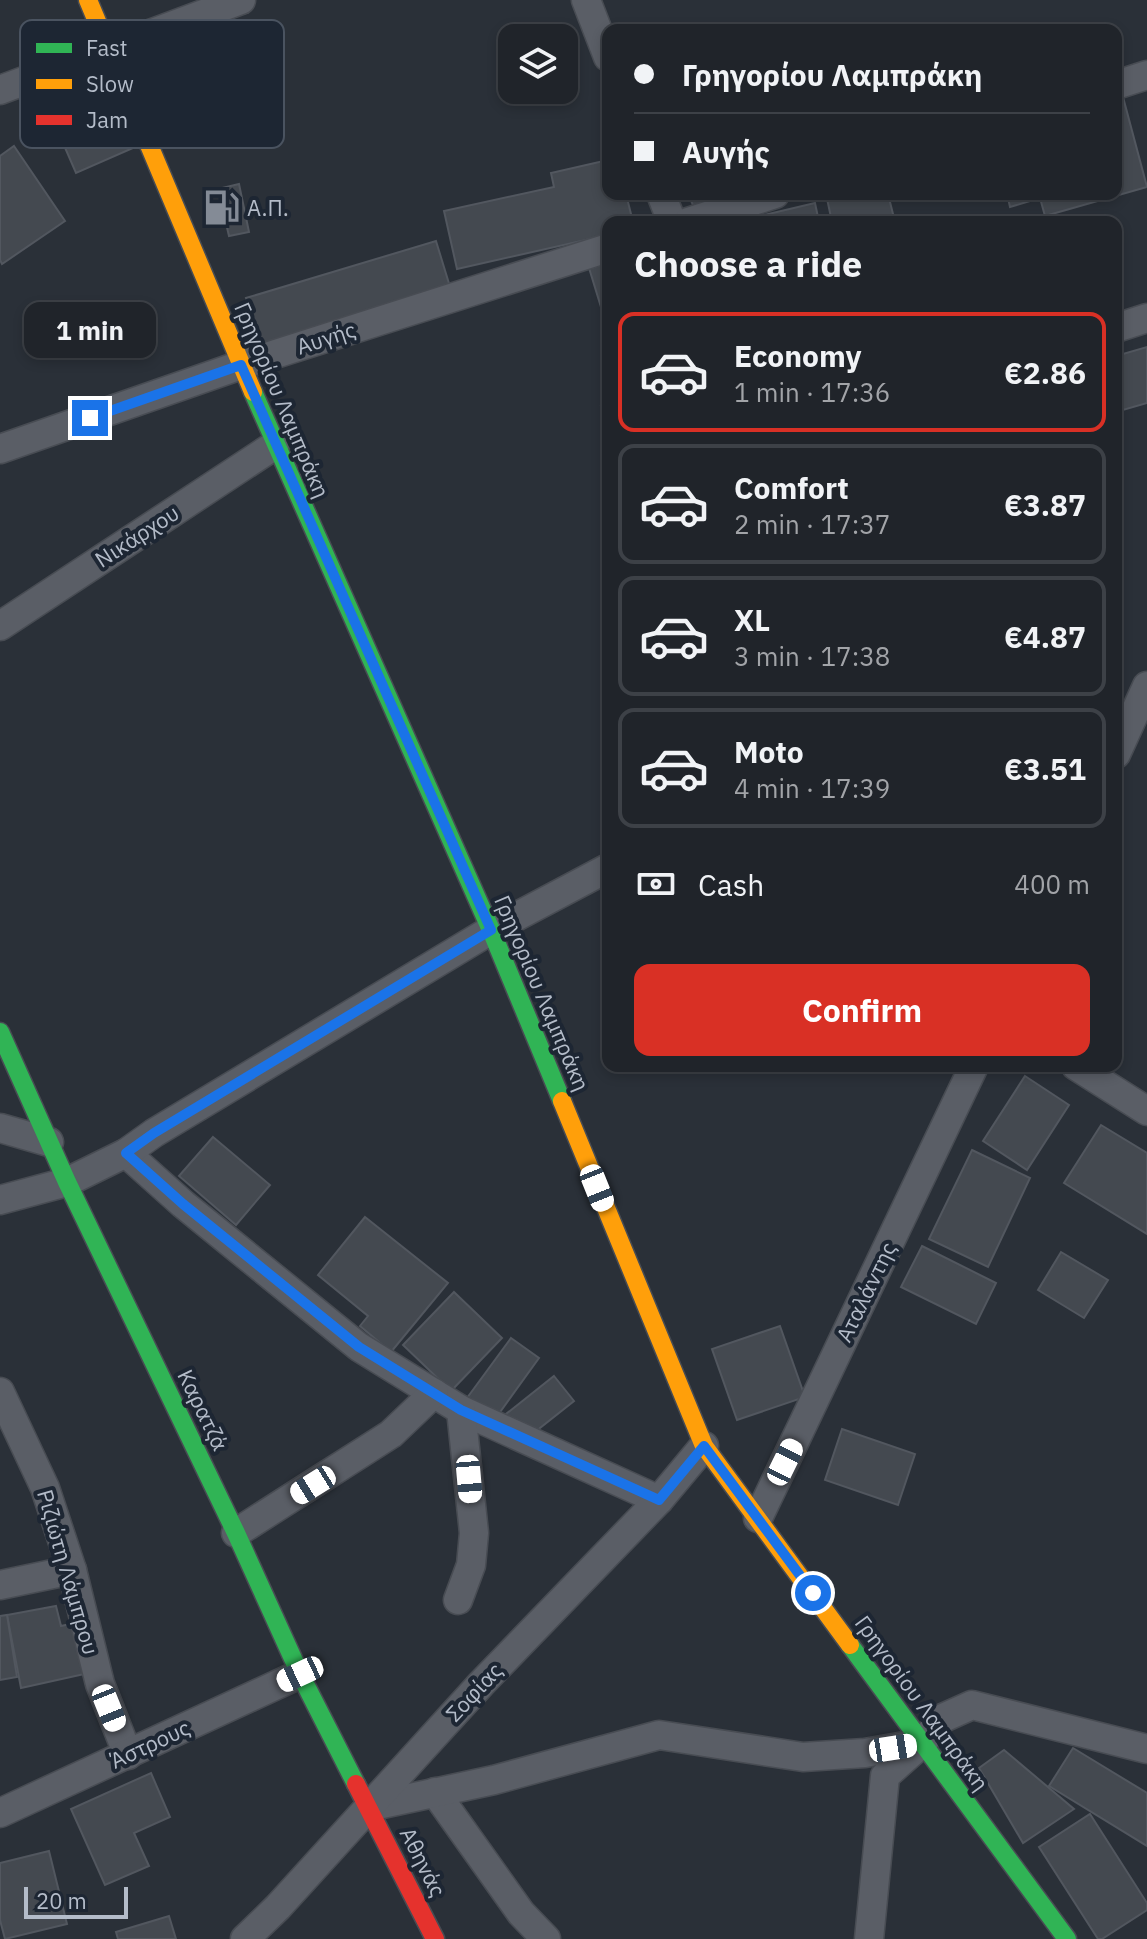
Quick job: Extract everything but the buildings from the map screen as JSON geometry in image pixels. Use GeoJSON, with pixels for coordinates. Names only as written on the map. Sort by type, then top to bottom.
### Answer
{"type":"FeatureCollection","features":[{"type":"Feature","properties":{"kind":"main road","name":"Γρηγορίου Λαμπράκη"},"geometry":{"type":"LineString","coordinates":[[88,0],[97,20]]}},
{"type":"Feature","properties":{"kind":"main road","name":"Γρηγορίου Λαμπράκη"},"geometry":{"type":"LineString","coordinates":[[151,148],[275,445],[491,930],[704,1446],[1067,1939]]}},
{"type":"Feature","properties":{"kind":"main road","name":"Καρατζά"},"geometry":{"type":"LineString","coordinates":[[0,1032],[67,1182],[236,1533],[300,1674],[368,1807]]}},
{"type":"Feature","properties":{"kind":"main road","name":"Αθηνάς"},"geometry":{"type":"LineString","coordinates":[[368,1807],[435,1939]]}},
{"type":"Feature","properties":{"kind":"street"},"geometry":{"type":"LineString","coordinates":[[189,20],[241,0]]}},
{"type":"Feature","properties":{"kind":"street"},"geometry":{"type":"LineString","coordinates":[[586,0],[602,41]]}},
{"type":"Feature","properties":{"kind":"street"},"geometry":{"type":"LineString","coordinates":[[1122,83],[1147,75]]}},
{"type":"Feature","properties":{"kind":"street"},"geometry":{"type":"LineString","coordinates":[[0,90],[20,83]]}},
{"type":"Feature","properties":{"kind":"street"},"geometry":{"type":"LineString","coordinates":[[707,216],[756,200]]}},
{"type":"Feature","properties":{"kind":"street","name":"Αυγής"},"geometry":{"type":"LineString","coordinates":[[0,449],[241,365],[602,250]]}},
{"type":"Feature","properties":{"kind":"street"},"geometry":{"type":"LineString","coordinates":[[1122,326],[1147,318]]}},
{"type":"Feature","properties":{"kind":"street","name":"Νικάρχου"},"geometry":{"type":"LineString","coordinates":[[0,626],[275,445]]}},
{"type":"Feature","properties":{"kind":"street"},"geometry":{"type":"LineString","coordinates":[[1122,741],[1147,686]]}},
{"type":"Feature","properties":{"kind":"street"},"geometry":{"type":"LineString","coordinates":[[0,1200],[67,1182],[126,1153],[154,1133],[491,930],[602,871]]}},
{"type":"Feature","properties":{"kind":"street","name":"Αταλάντης"},"geometry":{"type":"LineString","coordinates":[[758,1518],[971,1072]]}},
{"type":"Feature","properties":{"kind":"street"},"geometry":{"type":"LineString","coordinates":[[1085,1072],[1147,1111]]}},
{"type":"Feature","properties":{"kind":"street"},"geometry":{"type":"LineString","coordinates":[[0,1128],[49,1142]]}},
{"type":"Feature","properties":{"kind":"street"},"geometry":{"type":"LineString","coordinates":[[126,1153],[183,1204],[359,1347],[461,1410],[659,1500]]}},
{"type":"Feature","properties":{"kind":"street","name":"Ριζιώτη Λάμπρου"},"geometry":{"type":"LineString","coordinates":[[0,1392],[45,1488],[72,1570],[100,1684],[128,1755]]}},
{"type":"Feature","properties":{"kind":"street"},"geometry":{"type":"LineString","coordinates":[[236,1533],[391,1434],[434,1393]]}},
{"type":"Feature","properties":{"kind":"street"},"geometry":{"type":"LineString","coordinates":[[458,1600],[471,1565],[474,1533],[461,1410]]}},
{"type":"Feature","properties":{"kind":"street","name":"Σοφίας"},"geometry":{"type":"LineString","coordinates":[[245,1939],[659,1500],[704,1446]]}},
{"type":"Feature","properties":{"kind":"street"},"geometry":{"type":"LineString","coordinates":[[0,1585],[72,1570]]}},
{"type":"Feature","properties":{"kind":"street","name":"Άστρους"},"geometry":{"type":"LineString","coordinates":[[0,1813],[300,1674]]}},
{"type":"Feature","properties":{"kind":"street"},"geometry":{"type":"LineString","coordinates":[[869,1939],[885,1776],[922,1743],[943,1718],[972,1705],[1147,1749]]}},
{"type":"Feature","properties":{"kind":"street"},"geometry":{"type":"LineString","coordinates":[[368,1807],[494,1780],[659,1735],[803,1757],[865,1753],[922,1743]]}},
{"type":"Feature","properties":{"kind":"street"},"geometry":{"type":"LineString","coordinates":[[435,1792],[521,1913],[546,1939]]}},
{"type":"Feature","properties":{"kind":"traffic: fast"},"geometry":{"type":"LineString","coordinates":[[253,392],[491,930],[562,1101]]}},
{"type":"Feature","properties":{"kind":"traffic: fast"},"geometry":{"type":"LineString","coordinates":[[0,1032],[67,1182],[236,1533],[300,1674],[356,1784]]}},
{"type":"Feature","properties":{"kind":"traffic: fast"},"geometry":{"type":"LineString","coordinates":[[850,1645],[1067,1939]]}},
{"type":"Feature","properties":{"kind":"traffic: slow"},"geometry":{"type":"LineString","coordinates":[[88,0],[96,20]]}},
{"type":"Feature","properties":{"kind":"traffic: slow"},"geometry":{"type":"LineString","coordinates":[[150,148],[253,392]]}},
{"type":"Feature","properties":{"kind":"traffic: slow"},"geometry":{"type":"LineString","coordinates":[[562,1101],[704,1446],[850,1645]]}},
{"type":"Feature","properties":{"kind":"traffic: jam"},"geometry":{"type":"LineString","coordinates":[[356,1784],[435,1939]]}},
{"type":"Feature","properties":{"kind":"place","name":"Α.Π."},"geometry":{"type":"Point","coordinates":[221,208]}},
{"type":"Feature","properties":{"kind":"route"},"geometry":{"type":"LineString","coordinates":[[90,418],[241,365],[491,930],[154,1133],[126,1153],[183,1204],[359,1347],[461,1410],[659,1500],[704,1446],[813,1593]]}}]}
